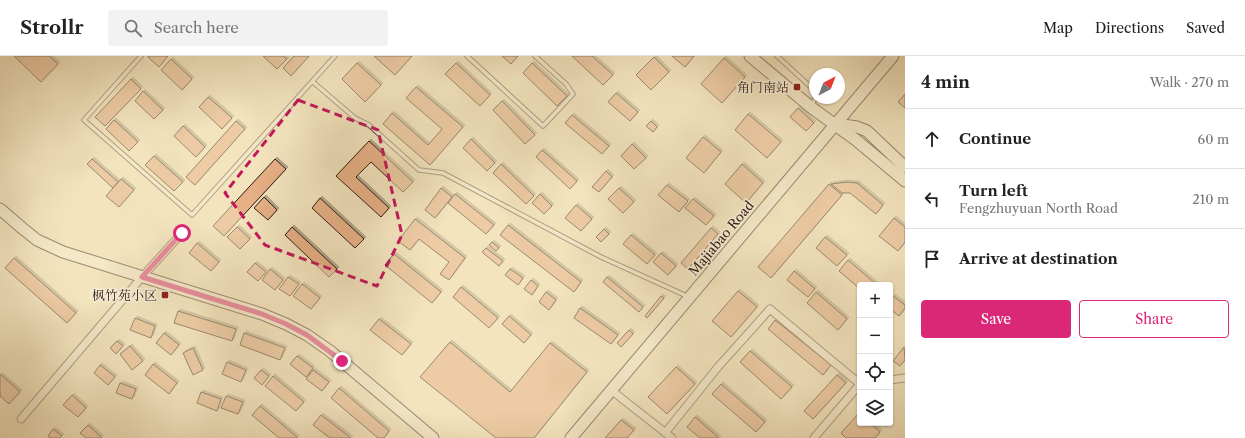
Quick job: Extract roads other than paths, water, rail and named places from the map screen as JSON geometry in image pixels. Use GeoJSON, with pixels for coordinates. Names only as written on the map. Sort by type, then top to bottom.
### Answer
{"type":"FeatureCollection","features":[{"type":"Feature","properties":{"kind":"street"},"geometry":{"type":"LineString","coordinates":[[750,56],[809,97]]}},
{"type":"Feature","properties":{"kind":"street","name":"Majiabao Road"},"geometry":{"type":"LineString","coordinates":[[571,438],[893,56]]}},
{"type":"Feature","properties":{"kind":"street"},"geometry":{"type":"LineString","coordinates":[[816,104],[825,118],[836,124],[905,181]]}},
{"type":"Feature","properties":{"kind":"street"},"geometry":{"type":"LineString","coordinates":[[836,124],[857,127],[867,131],[905,167]]}},
{"type":"Feature","properties":{"kind":"street"},"geometry":{"type":"LineString","coordinates":[[0,209],[37,240],[63,252],[262,314],[307,335],[350,367],[433,438]]}},
{"type":"Feature","properties":{"kind":"street"},"geometry":{"type":"LineString","coordinates":[[21,419],[142,277],[182,233]]}},
{"type":"Feature","properties":{"kind":"street"},"geometry":{"type":"LineString","coordinates":[[665,433],[718,368],[770,309],[857,382]]}},
{"type":"Feature","properties":{"kind":"street"},"geometry":{"type":"LineString","coordinates":[[893,380],[905,378]]}},
{"type":"Feature","properties":{"kind":"street"},"geometry":{"type":"LineString","coordinates":[[814,438],[857,388]]}},
{"type":"Feature","properties":{"kind":"street"},"geometry":{"type":"LineString","coordinates":[[611,390],[672,438]]}},
{"type":"Feature","properties":{"kind":"lane"},"geometry":{"type":"LineString","coordinates":[[141,56],[84,120],[192,215],[335,56]]}},
{"type":"Feature","properties":{"kind":"lane"},"geometry":{"type":"LineString","coordinates":[[467,56],[544,126],[573,94],[566,84],[535,56]]}},
{"type":"Feature","properties":{"kind":"lane"},"geometry":{"type":"LineString","coordinates":[[777,56],[809,85]]}},
{"type":"Feature","properties":{"kind":"lane"},"geometry":{"type":"LineString","coordinates":[[313,82],[355,118],[369,125],[418,170],[443,173],[601,257],[690,297]]}},
{"type":"Feature","properties":{"kind":"place","name":"角门南站"},"geometry":{"type":"Point","coordinates":[797,87]}},
{"type":"Feature","properties":{"kind":"place","name":"枫竹苑小区"},"geometry":{"type":"Point","coordinates":[165,295]}}]}
